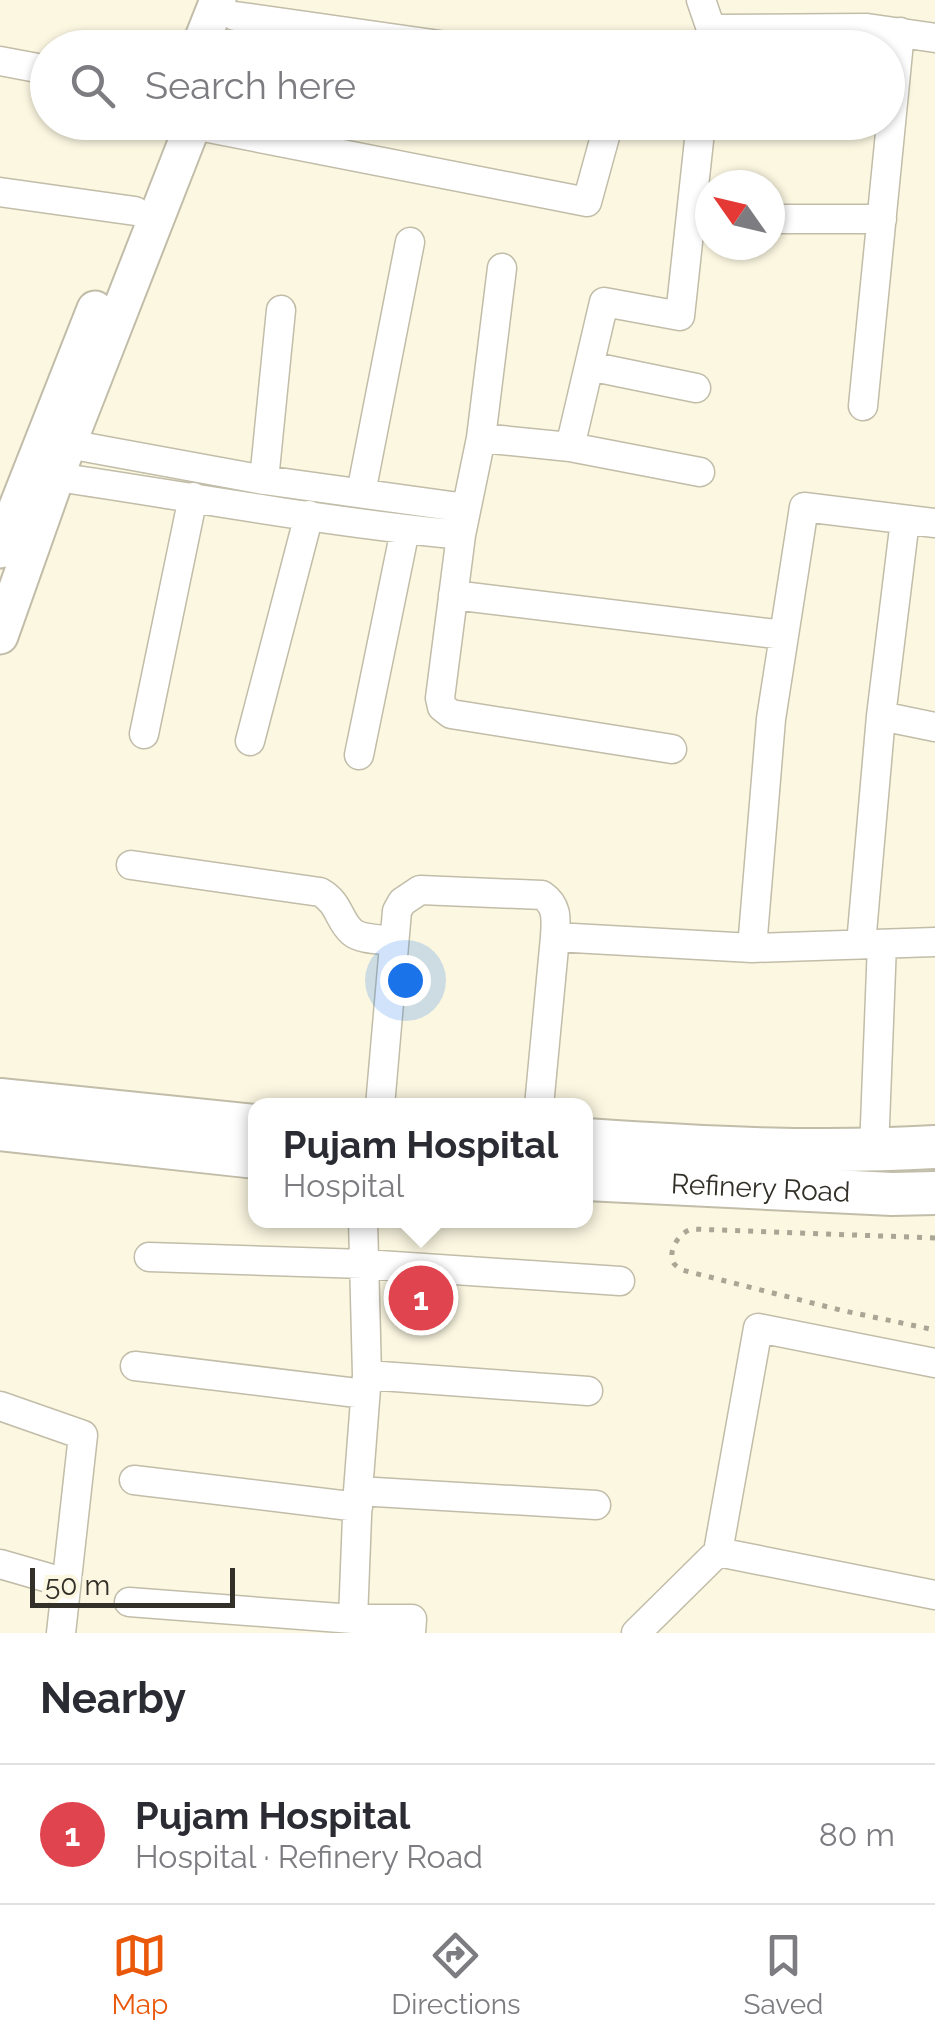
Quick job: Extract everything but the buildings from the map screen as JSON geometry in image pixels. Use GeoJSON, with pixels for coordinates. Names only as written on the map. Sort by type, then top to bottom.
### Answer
{"type":"FeatureCollection","features":[{"type":"Feature","properties":{"kind":"main road"},"geometry":{"type":"LineString","coordinates":[[0,1100],[248,1125]]}},
{"type":"Feature","properties":{"kind":"main road"},"geometry":{"type":"LineString","coordinates":[[0,1130],[248,1156]]}},
{"type":"Feature","properties":{"kind":"main road","name":"Refinery Road"},"geometry":{"type":"LineString","coordinates":[[593,1141],[874,1150],[935,1147]]}},
{"type":"Feature","properties":{"kind":"main road","name":"Refinery Road"},"geometry":{"type":"LineString","coordinates":[[593,1180],[892,1194],[935,1192]]}},
{"type":"Feature","properties":{"kind":"street"},"geometry":{"type":"LineString","coordinates":[[701,0],[708,30]]}},
{"type":"Feature","properties":{"kind":"street"},"geometry":{"type":"LineString","coordinates":[[229,16],[330,30]]}},
{"type":"Feature","properties":{"kind":"street"},"geometry":{"type":"LineString","coordinates":[[836,30],[884,30]]}},
{"type":"Feature","properties":{"kind":"street"},"geometry":{"type":"LineString","coordinates":[[905,33],[935,38]]}},
{"type":"Feature","properties":{"kind":"street"},"geometry":{"type":"LineString","coordinates":[[0,61],[30,67]]}},
{"type":"Feature","properties":{"kind":"street"},"geometry":{"type":"LineString","coordinates":[[0,636],[40,476],[134,211],[175,140]]}},
{"type":"Feature","properties":{"kind":"street"},"geometry":{"type":"LineString","coordinates":[[0,550],[40,476],[177,140]]}},
{"type":"Feature","properties":{"kind":"street"},"geometry":{"type":"LineString","coordinates":[[267,140],[587,202],[604,140]]}},
{"type":"Feature","properties":{"kind":"street"},"geometry":{"type":"LineString","coordinates":[[570,447],[604,302],[680,316],[699,140]]}},
{"type":"Feature","properties":{"kind":"street"},"geometry":{"type":"LineString","coordinates":[[864,406],[887,140]]}},
{"type":"Feature","properties":{"kind":"street"},"geometry":{"type":"LineString","coordinates":[[0,192],[134,211]]}},
{"type":"Feature","properties":{"kind":"street"},"geometry":{"type":"LineString","coordinates":[[785,219],[882,219]]}},
{"type":"Feature","properties":{"kind":"street"},"geometry":{"type":"LineString","coordinates":[[361,493],[410,242]]}},
{"type":"Feature","properties":{"kind":"street"},"geometry":{"type":"LineString","coordinates":[[502,268],[481,438],[453,595],[442,706],[451,714],[672,749]]}},
{"type":"Feature","properties":{"kind":"street"},"geometry":{"type":"LineString","coordinates":[[264,480],[281,310]]}},
{"type":"Feature","properties":{"kind":"street"},"geometry":{"type":"LineString","coordinates":[[589,366],[696,388]]}},
{"type":"Feature","properties":{"kind":"street"},"geometry":{"type":"LineString","coordinates":[[481,438],[570,447],[700,472]]}},
{"type":"Feature","properties":{"kind":"street"},"geometry":{"type":"LineString","coordinates":[[40,476],[264,480],[361,493],[464,522]]}},
{"type":"Feature","properties":{"kind":"street"},"geometry":{"type":"LineString","coordinates":[[40,476],[405,530],[464,522]]}},
{"type":"Feature","properties":{"kind":"street"},"geometry":{"type":"LineString","coordinates":[[144,734],[193,497]]}},
{"type":"Feature","properties":{"kind":"street"},"geometry":{"type":"LineString","coordinates":[[752,948],[771,720],[804,507],[935,523]]}},
{"type":"Feature","properties":{"kind":"street"},"geometry":{"type":"LineString","coordinates":[[250,741],[308,515]]}},
{"type":"Feature","properties":{"kind":"street"},"geometry":{"type":"LineString","coordinates":[[874,1150],[871,944],[881,716],[906,520]]}},
{"type":"Feature","properties":{"kind":"street"},"geometry":{"type":"LineString","coordinates":[[360,755],[405,530]]}},
{"type":"Feature","properties":{"kind":"street"},"geometry":{"type":"LineString","coordinates":[[453,595],[784,635]]}},
{"type":"Feature","properties":{"kind":"street"},"geometry":{"type":"LineString","coordinates":[[881,716],[935,728]]}},
{"type":"Feature","properties":{"kind":"street"},"geometry":{"type":"LineString","coordinates":[[130,865],[320,892],[337,905],[355,934],[394,940]]}},
{"type":"Feature","properties":{"kind":"street"},"geometry":{"type":"LineString","coordinates":[[381,1098],[397,911],[402,902],[420,890],[542,895],[551,901],[556,911],[555,937],[540,1098]]}},
{"type":"Feature","properties":{"kind":"street"},"geometry":{"type":"LineString","coordinates":[[555,937],[752,948],[935,942]]}},
{"type":"Feature","properties":{"kind":"street"},"geometry":{"type":"LineString","coordinates":[[353,1619],[366,1385],[363,1228]]}},
{"type":"Feature","properties":{"kind":"street"},"geometry":{"type":"LineString","coordinates":[[149,1256],[364,1264],[620,1281]]}},
{"type":"Feature","properties":{"kind":"street"},"geometry":{"type":"LineString","coordinates":[[636,1633],[718,1552],[758,1328],[935,1363]]}},
{"type":"Feature","properties":{"kind":"street"},"geometry":{"type":"LineString","coordinates":[[134,1366],[366,1385],[588,1391]]}},
{"type":"Feature","properties":{"kind":"street"},"geometry":{"type":"LineString","coordinates":[[0,1406],[82,1436],[60,1633]]}},
{"type":"Feature","properties":{"kind":"street"},"geometry":{"type":"LineString","coordinates":[[134,1480],[358,1499],[596,1505]]}},
{"type":"Feature","properties":{"kind":"street"},"geometry":{"type":"LineString","coordinates":[[718,1552],[935,1595]]}},
{"type":"Feature","properties":{"kind":"street"},"geometry":{"type":"LineString","coordinates":[[0,1564],[66,1583]]}},
{"type":"Feature","properties":{"kind":"street"},"geometry":{"type":"LineString","coordinates":[[129,1602],[353,1619],[412,1619],[412,1633]]}},
{"type":"Feature","properties":{"kind":"path"},"geometry":{"type":"LineString","coordinates":[[935,1238],[692,1229],[678,1238],[672,1258],[682,1270],[935,1330]]}},
{"type":"Feature","properties":{"kind":"place","name":"Pujam Hospital"},"geometry":{"type":"Point","coordinates":[421,1298]}}]}
